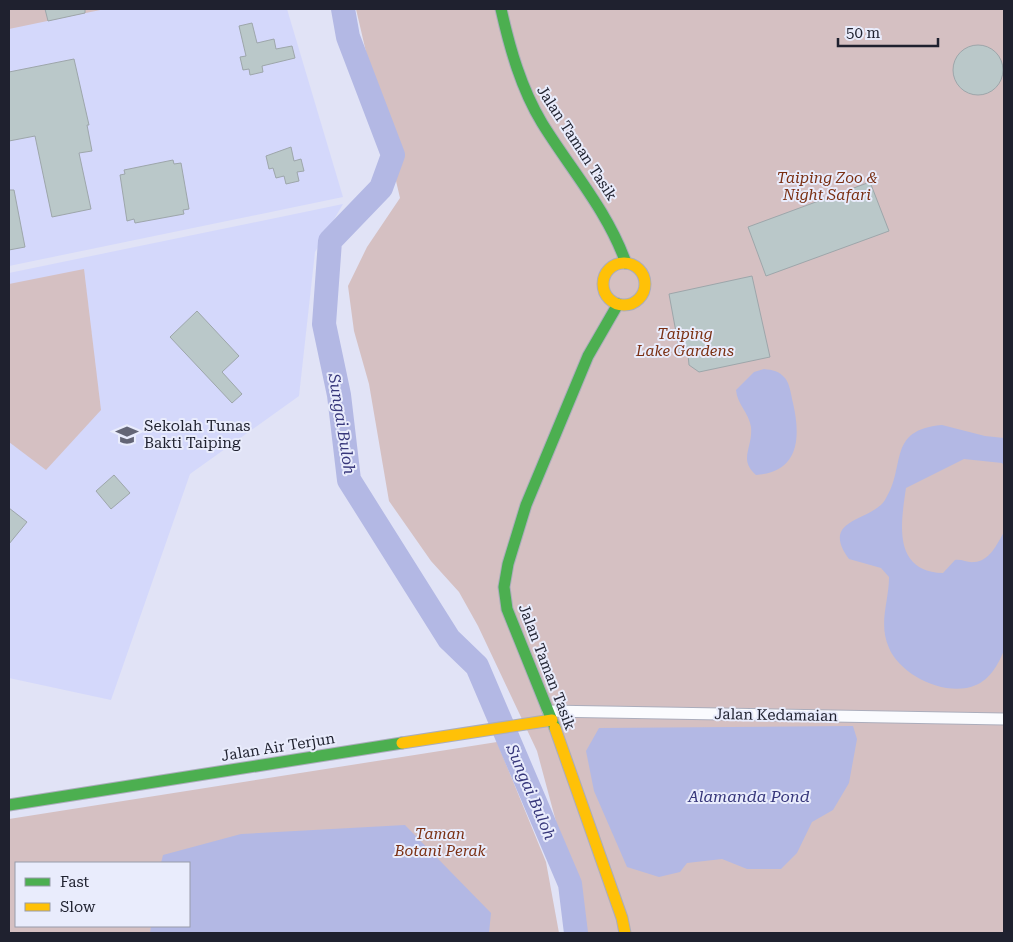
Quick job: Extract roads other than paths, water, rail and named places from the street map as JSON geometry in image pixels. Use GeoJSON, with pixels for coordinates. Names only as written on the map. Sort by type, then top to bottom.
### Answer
{"type":"FeatureCollection","features":[{"type":"Feature","properties":{"kind":"street","name":"Jalan Taman Tasik"},"geometry":{"type":"LineString","coordinates":[[501,9],[512,61],[526,94],[542,123],[607,218],[620,240],[626,262]]}},
{"type":"Feature","properties":{"kind":"street"},"geometry":{"type":"LineString","coordinates":[[626,262],[638,267],[642,272],[646,283],[645,290],[642,296],[631,304],[618,304],[607,296],[603,283],[608,270],[619,263],[626,262]]}},
{"type":"Feature","properties":{"kind":"street","name":"Jalan Taman Tasik"},"geometry":{"type":"LineString","coordinates":[[618,304],[588,356],[526,505],[506,572],[504,587],[506,609],[550,716],[622,918],[625,933]]}},
{"type":"Feature","properties":{"kind":"street","name":"Jalan Kedamaian"},"geometry":{"type":"LineString","coordinates":[[550,716],[1004,719]]}},
{"type":"Feature","properties":{"kind":"street","name":"Jalan Air Terjun"},"geometry":{"type":"LineString","coordinates":[[9,805],[529,723],[550,716]]}},
{"type":"Feature","properties":{"kind":"water"},"geometry":{"type":"Polygon","coordinates":[[[764,369],[778,372],[788,383],[797,429],[794,451],[789,460],[781,467],[770,472],[756,475],[748,464],[747,458],[751,434],[750,422],[738,400],[736,390],[754,372],[764,369]]]}},
{"type":"Feature","properties":{"kind":"water"},"geometry":{"type":"Polygon","coordinates":[[[942,425],[985,436],[1004,438],[1004,466],[1002,463],[964,459],[906,488],[902,516],[904,543],[908,554],[915,564],[927,570],[943,573],[955,560],[980,561],[996,547],[1004,532],[1004,650],[996,666],[981,683],[952,689],[926,682],[914,675],[895,658],[889,648],[884,630],[889,577],[881,568],[849,559],[841,546],[840,536],[850,522],[869,513],[885,500],[905,442],[913,434],[924,428],[942,425]]]}},
{"type":"Feature","properties":{"kind":"water","name":"Alamanda Pond"},"geometry":{"type":"Polygon","coordinates":[[[853,726],[857,739],[849,783],[833,810],[812,822],[797,853],[781,869],[747,869],[722,859],[687,863],[680,872],[659,877],[627,867],[594,791],[586,751],[599,728],[853,726]]]}},
{"type":"Feature","properties":{"kind":"water"},"geometry":{"type":"Polygon","coordinates":[[[405,825],[491,913],[489,933],[150,933],[151,927],[190,927],[190,862],[161,862],[163,855],[241,834],[405,825]]]}},
{"type":"Feature","properties":{"kind":"waterway","name":"Sungai Buloh"},"geometry":{"type":"LineString","coordinates":[[343,9],[348,37],[393,155],[381,188],[330,241],[324,324],[339,395],[349,480],[449,639],[477,666],[570,884],[576,933]]}},
{"type":"Feature","properties":{"kind":"place","name":"Sekolah Tunas Bakti Taiping"},"geometry":{"type":"Point","coordinates":[127,435]}},
{"type":"Feature","properties":{"kind":"park label","name":"Taiping Zoo & Night Safari"},"geometry":{"type":"Point","coordinates":[827,186]}},
{"type":"Feature","properties":{"kind":"park label","name":"Taiping Lake Gardens"},"geometry":{"type":"Point","coordinates":[685,342]}},
{"type":"Feature","properties":{"kind":"park label","name":"Taman Botani Perak"},"geometry":{"type":"Point","coordinates":[440,842]}}]}
